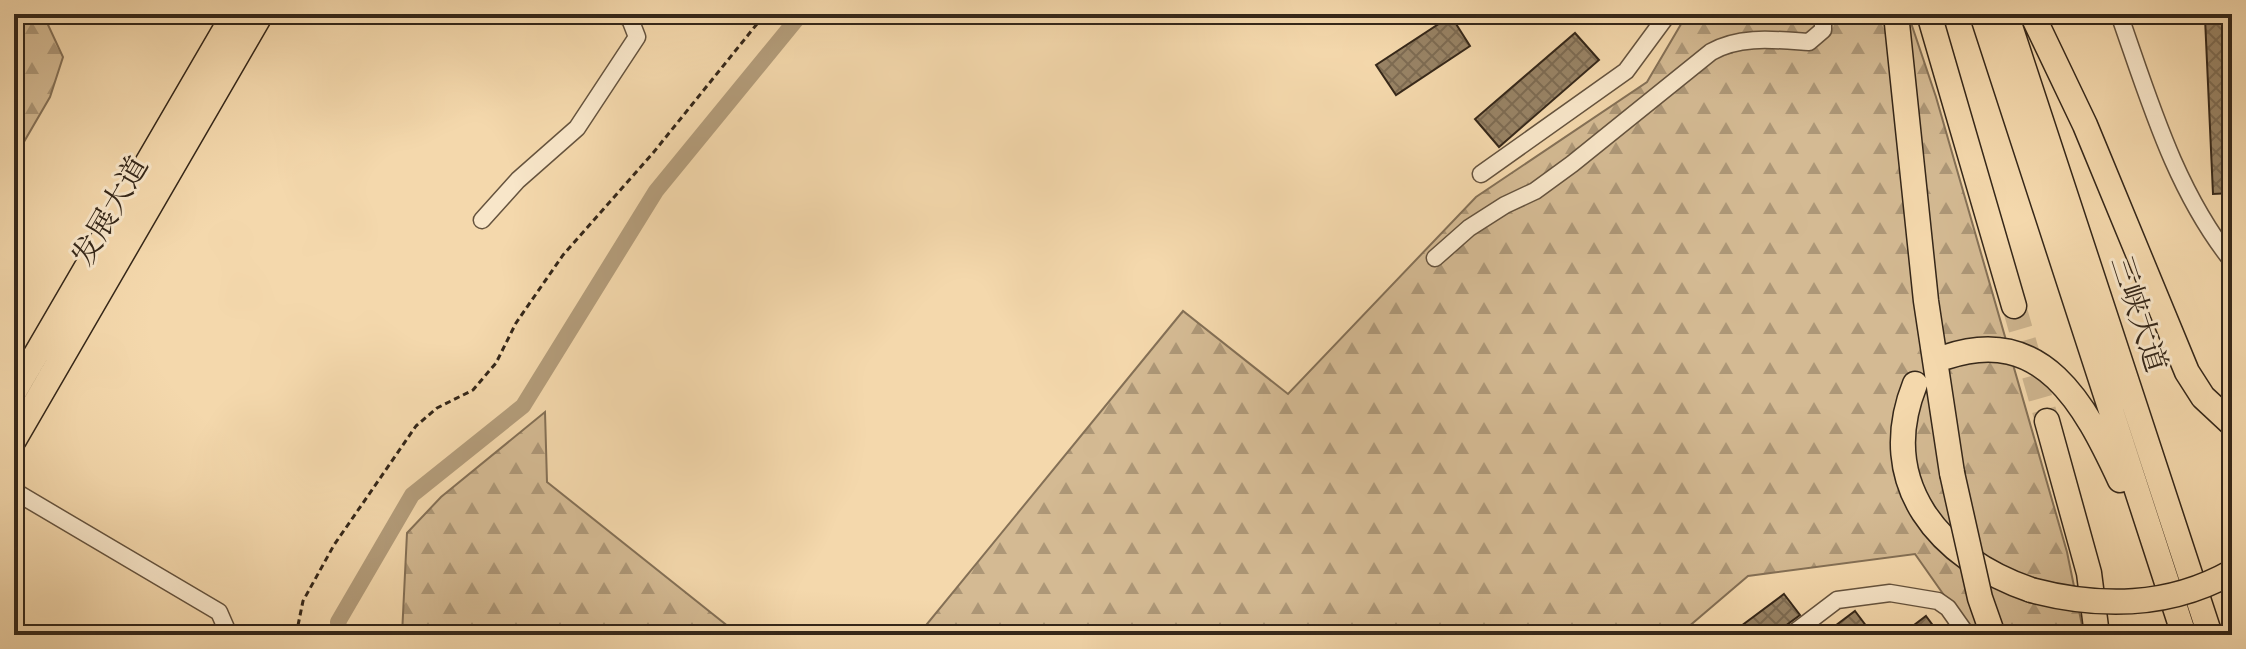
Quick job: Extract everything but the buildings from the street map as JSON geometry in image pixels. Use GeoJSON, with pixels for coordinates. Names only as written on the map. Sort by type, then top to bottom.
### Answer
{"type":"FeatureCollection","features":[{"type":"Feature","properties":{"kind":"highway","name":"发展大道"},"geometry":{"type":"LineString","coordinates":[[14,392],[234,14]]}},
{"type":"Feature","properties":{"kind":"highway","name":"发展大道"},"geometry":{"type":"LineString","coordinates":[[14,440],[261,14]]}},
{"type":"Feature","properties":{"kind":"highway"},"geometry":{"type":"LineString","coordinates":[[1896,14],[1926,301],[1952,473],[1980,598],[1993,635]]}},
{"type":"Feature","properties":{"kind":"highway"},"geometry":{"type":"LineString","coordinates":[[1929,14],[2014,306]]}},
{"type":"Feature","properties":{"kind":"highway","name":"三峡大道"},"geometry":{"type":"LineString","coordinates":[[1982,14],[2183,632]]}},
{"type":"Feature","properties":{"kind":"highway","name":"三峡大道"},"geometry":{"type":"LineString","coordinates":[[2006,14],[2210,635]]}},
{"type":"Feature","properties":{"kind":"highway"},"geometry":{"type":"LineString","coordinates":[[2032,14],[2085,125],[2187,372],[2203,397],[2232,424]]}},
{"type":"Feature","properties":{"kind":"highway"},"geometry":{"type":"LineString","coordinates":[[1946,357],[1970,349],[2016,354],[2049,370],[2078,399],[2122,485],[2183,632]]}},
{"type":"Feature","properties":{"kind":"highway"},"geometry":{"type":"LineString","coordinates":[[1915,384],[1908,401],[1904,443],[1913,492],[1925,515],[1958,554],[1984,571],[2031,590],[2062,598],[2126,603],[2176,595],[2232,572]]}},
{"type":"Feature","properties":{"kind":"highway"},"geometry":{"type":"LineString","coordinates":[[2047,421],[2089,573],[2097,635]]}},
{"type":"Feature","properties":{"kind":"street"},"geometry":{"type":"LineString","coordinates":[[482,220],[518,180],[577,128],[637,37],[630,19],[621,14]]}},
{"type":"Feature","properties":{"kind":"street"},"geometry":{"type":"LineString","coordinates":[[1481,174],[1626,71],[1668,14]]}},
{"type":"Feature","properties":{"kind":"street"},"geometry":{"type":"LineString","coordinates":[[1435,258],[1469,228],[1505,205],[1535,191],[1572,164],[1711,52],[1724,44],[1750,40],[1809,42],[1823,30],[1823,14]]}},
{"type":"Feature","properties":{"kind":"street"},"geometry":{"type":"LineString","coordinates":[[2119,14],[2157,120],[2192,201],[2232,261]]}},
{"type":"Feature","properties":{"kind":"street"},"geometry":{"type":"LineString","coordinates":[[14,491],[219,612],[229,635]]}},
{"type":"Feature","properties":{"kind":"street"},"geometry":{"type":"LineString","coordinates":[[1791,635],[1837,600],[1890,593],[1938,601],[1948,608],[1967,635]]}},
{"type":"Feature","properties":{"kind":"path"},"geometry":{"type":"LineString","coordinates":[[296,635],[303,601],[334,545],[416,426],[437,408],[473,390],[496,363],[516,323],[563,255],[653,153],[765,14]]}},
{"type":"Feature","properties":{"kind":"green space"},"geometry":{"type":"Polygon","coordinates":[[[14,14],[43,14],[63,57],[50,97],[14,159],[14,14]]]}},
{"type":"Feature","properties":{"kind":"green space"},"geometry":{"type":"Polygon","coordinates":[[[1687,14],[1908,14],[1936,97],[2067,552],[2084,635],[1972,635],[1915,554],[1748,576],[1687,628],[1691,635],[918,635],[1183,311],[1288,394],[1476,197],[1647,82],[1687,14]]]}},
{"type":"Feature","properties":{"kind":"green space"},"geometry":{"type":"Polygon","coordinates":[[[545,412],[547,482],[739,635],[402,635],[407,533],[441,497],[545,412]]]}},
{"type":"Feature","properties":{"kind":"waterway"},"geometry":{"type":"LineString","coordinates":[[341,635],[338,622],[412,495],[523,406],[656,191],[801,14]]}},
{"type":"Feature","properties":{"kind":"tunnel"},"geometry":{"type":"LineString","coordinates":[[2014,306],[2047,421]]}}]}
